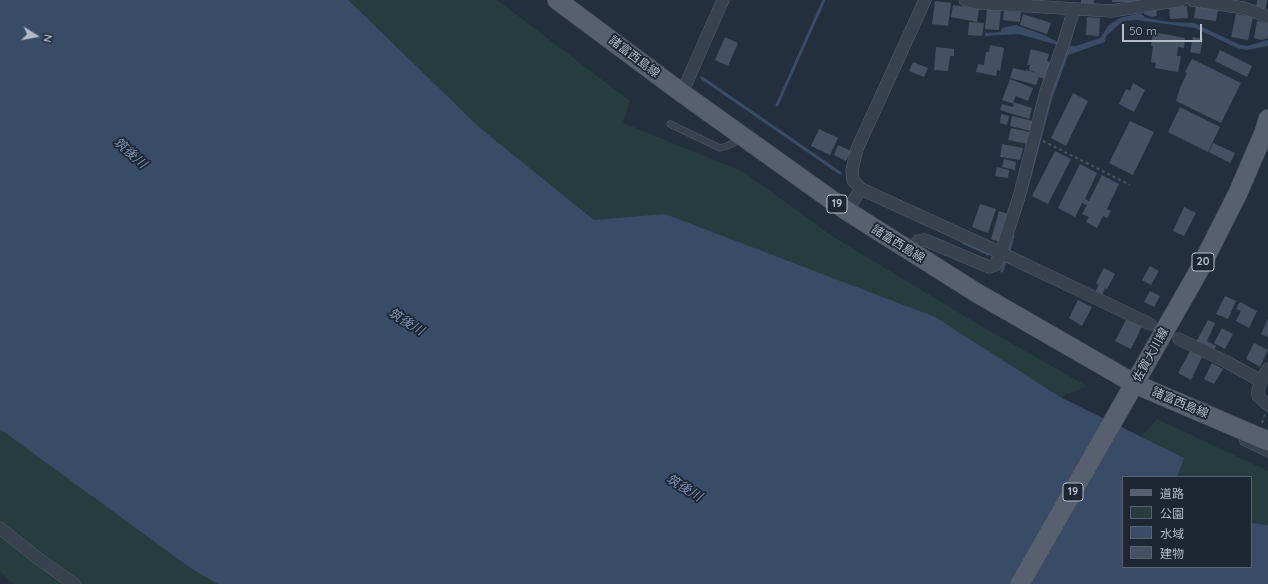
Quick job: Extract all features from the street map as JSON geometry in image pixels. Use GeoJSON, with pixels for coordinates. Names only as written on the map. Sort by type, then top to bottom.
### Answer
{"type":"FeatureCollection","features":[{"type":"Feature","properties":{"kind":"main road","name":"諸富西島線"},"geometry":{"type":"LineString","coordinates":[[556,0],[682,93],[847,211],[1131,391],[1238,428],[1268,441]]}},
{"type":"Feature","properties":{"kind":"main road","name":"佐賀大川線"},"geometry":{"type":"LineString","coordinates":[[1020,584],[1193,281],[1238,193],[1265,130],[1268,119]]}},
{"type":"Feature","properties":{"kind":"street"},"geometry":{"type":"LineString","coordinates":[[682,93],[724,0]]}},
{"type":"Feature","properties":{"kind":"street"},"geometry":{"type":"LineString","coordinates":[[925,0],[857,149],[852,170],[853,180],[860,189],[1001,253],[1150,324]]}},
{"type":"Feature","properties":{"kind":"street"},"geometry":{"type":"LineString","coordinates":[[965,0],[978,3],[1111,11],[1181,0]]}},
{"type":"Feature","properties":{"kind":"street"},"geometry":{"type":"LineString","coordinates":[[1192,0],[1244,8],[1268,17]]}},
{"type":"Feature","properties":{"kind":"street"},"geometry":{"type":"LineString","coordinates":[[909,250],[918,241],[925,240],[989,267],[995,266],[1001,253],[1019,197],[1046,91],[1063,46],[1074,9]]}},
{"type":"Feature","properties":{"kind":"street"},"geometry":{"type":"LineString","coordinates":[[847,211],[860,189]]}},
{"type":"Feature","properties":{"kind":"street"},"geometry":{"type":"LineString","coordinates":[[1179,339],[1225,361],[1261,381]]}},
{"type":"Feature","properties":{"kind":"street"},"geometry":{"type":"LineString","coordinates":[[1268,369],[1258,390],[1258,396],[1268,405]]}},
{"type":"Feature","properties":{"kind":"street"},"geometry":{"type":"LineString","coordinates":[[0,528],[36,557],[74,584]]}},
{"type":"Feature","properties":{"kind":"lane"},"geometry":{"type":"LineString","coordinates":[[670,124],[720,148],[744,137]]}},
{"type":"Feature","properties":{"kind":"lane"},"geometry":{"type":"LineString","coordinates":[[1238,428],[1243,442],[1268,454]]}},
{"type":"Feature","properties":{"kind":"path"},"geometry":{"type":"LineString","coordinates":[[1045,142],[1130,185]]}},
{"type":"Feature","properties":{"kind":"green space"},"geometry":{"type":"Polygon","coordinates":[[[300,0],[497,0],[630,101],[623,123],[744,172],[832,236],[986,329],[1087,386],[1061,397],[1141,437],[1157,419],[1268,471],[1268,525],[1252,523],[1252,476],[1170,476],[594,220],[479,127],[300,0]]]}},
{"type":"Feature","properties":{"kind":"green space"},"geometry":{"type":"Polygon","coordinates":[[[0,393],[271,584],[77,584],[0,524],[0,393]]]}},
{"type":"Feature","properties":{"kind":"green space"},"geometry":{"type":"Polygon","coordinates":[[[0,531],[68,584],[14,584],[0,571],[0,531]]]}},
{"type":"Feature","properties":{"kind":"water","name":"筑後川"},"geometry":{"type":"Polygon","coordinates":[[[0,0],[348,0],[479,127],[594,220],[665,214],[935,317],[1060,397],[1184,458],[1177,476],[1122,476],[1122,568],[1252,568],[1252,523],[1268,525],[1268,584],[218,584],[192,569],[0,429],[0,0]]]}},
{"type":"Feature","properties":{"kind":"water"},"geometry":{"type":"Polygon","coordinates":[[[1140,13],[1146,18],[1169,22],[1194,23],[1238,44],[1247,46],[1268,40],[1268,46],[1247,50],[1237,48],[1195,28],[1138,20],[1123,21],[1106,36],[1105,42],[1068,55],[1052,99],[1027,193],[1024,193],[1058,45],[1018,34],[985,36],[985,33],[1001,32],[1002,28],[1016,25],[1044,35],[1065,46],[1076,46],[1100,38],[1109,25],[1120,18],[1140,13]]]}},
{"type":"Feature","properties":{"kind":"building"},"geometry":{"type":"Polygon","coordinates":[[[1081,0],[1094,0],[1094,5],[1081,4],[1081,0]]]}},
{"type":"Feature","properties":{"kind":"building"},"geometry":{"type":"Polygon","coordinates":[[[1112,0],[1137,0],[1137,2],[1112,2],[1112,0]]]}},
{"type":"Feature","properties":{"kind":"building"},"geometry":{"type":"Polygon","coordinates":[[[1257,0],[1267,0],[1265,10],[1256,9],[1257,0]]]}},
{"type":"Feature","properties":{"kind":"building"},"geometry":{"type":"Polygon","coordinates":[[[935,1],[951,3],[948,26],[932,24],[935,1]]]}},
{"type":"Feature","properties":{"kind":"building"},"geometry":{"type":"Polygon","coordinates":[[[953,5],[979,9],[977,22],[951,17],[953,5]]]}},
{"type":"Feature","properties":{"kind":"building"},"geometry":{"type":"Polygon","coordinates":[[[1187,6],[1188,18],[1170,19],[1169,7],[1187,6]]]}},
{"type":"Feature","properties":{"kind":"building"},"geometry":{"type":"Polygon","coordinates":[[[1196,6],[1218,10],[1216,21],[1194,18],[1196,6]]]}},
{"type":"Feature","properties":{"kind":"building"},"geometry":{"type":"Polygon","coordinates":[[[987,9],[1001,10],[999,30],[985,29],[987,9]]]}},
{"type":"Feature","properties":{"kind":"building"},"geometry":{"type":"Polygon","coordinates":[[[1156,9],[1157,16],[1152,17],[1144,14],[1144,10],[1156,9]]]}},
{"type":"Feature","properties":{"kind":"building"},"geometry":{"type":"Polygon","coordinates":[[[1004,11],[1021,12],[1020,22],[1003,20],[1004,11]]]}},
{"type":"Feature","properties":{"kind":"building"},"geometry":{"type":"Polygon","coordinates":[[[1023,14],[1051,23],[1047,34],[1020,25],[1023,14]]]}},
{"type":"Feature","properties":{"kind":"building"},"geometry":{"type":"Polygon","coordinates":[[[1236,14],[1253,17],[1248,40],[1231,37],[1236,14]]]}},
{"type":"Feature","properties":{"kind":"building"},"geometry":{"type":"Polygon","coordinates":[[[1087,17],[1100,18],[1099,36],[1086,35],[1087,17]]]}},
{"type":"Feature","properties":{"kind":"building"},"geometry":{"type":"Polygon","coordinates":[[[1257,21],[1268,23],[1268,38],[1262,40],[1254,38],[1257,21]]]}},
{"type":"Feature","properties":{"kind":"building"},"geometry":{"type":"Polygon","coordinates":[[[969,22],[984,23],[982,36],[968,35],[969,22]]]}},
{"type":"Feature","properties":{"kind":"building"},"geometry":{"type":"Polygon","coordinates":[[[1153,32],[1185,38],[1184,48],[1178,47],[1177,56],[1181,56],[1178,72],[1155,68],[1156,63],[1151,62],[1153,32]]]}},
{"type":"Feature","properties":{"kind":"building"},"geometry":{"type":"Polygon","coordinates":[[[725,37],[738,43],[728,66],[715,60],[725,37]]]}},
{"type":"Feature","properties":{"kind":"building"},"geometry":{"type":"Polygon","coordinates":[[[1193,37],[1203,39],[1200,54],[1190,52],[1193,37]]]}},
{"type":"Feature","properties":{"kind":"building"},"geometry":{"type":"Polygon","coordinates":[[[990,45],[1004,48],[1000,71],[997,70],[996,76],[976,72],[978,64],[984,65],[986,52],[989,52],[990,45]]]}},
{"type":"Feature","properties":{"kind":"building"},"geometry":{"type":"Polygon","coordinates":[[[936,47],[954,49],[954,56],[950,56],[948,71],[934,70],[936,47]]]}},
{"type":"Feature","properties":{"kind":"building"},"geometry":{"type":"Polygon","coordinates":[[[1031,49],[1049,54],[1047,61],[1050,62],[1045,79],[1039,77],[1036,85],[1010,78],[1013,68],[1040,74],[1029,70],[1030,65],[1027,65],[1031,49]]]}},
{"type":"Feature","properties":{"kind":"building"},"geometry":{"type":"Polygon","coordinates":[[[1220,50],[1252,66],[1247,77],[1215,61],[1220,50]]]}},
{"type":"Feature","properties":{"kind":"building"},"geometry":{"type":"Polygon","coordinates":[[[1192,59],[1241,83],[1221,123],[1176,101],[1187,73],[1185,72],[1192,59]]]}},
{"type":"Feature","properties":{"kind":"building"},"geometry":{"type":"Polygon","coordinates":[[[913,62],[928,68],[924,77],[909,71],[913,62]]]}},
{"type":"Feature","properties":{"kind":"building"},"geometry":{"type":"Polygon","coordinates":[[[1010,79],[1033,88],[1028,101],[1016,96],[1013,102],[1032,108],[1029,119],[1000,110],[1002,104],[1013,107],[1014,104],[1002,100],[1010,79]]]}},
{"type":"Feature","properties":{"kind":"building"},"geometry":{"type":"Polygon","coordinates":[[[1133,83],[1145,90],[1134,112],[1119,104],[1126,89],[1130,91],[1133,83]]]}},
{"type":"Feature","properties":{"kind":"building"},"geometry":{"type":"Polygon","coordinates":[[[1073,93],[1088,101],[1066,146],[1051,138],[1073,93]]]}},
{"type":"Feature","properties":{"kind":"building"},"geometry":{"type":"Polygon","coordinates":[[[1180,107],[1220,127],[1208,152],[1168,132],[1180,107]]]}},
{"type":"Feature","properties":{"kind":"building"},"geometry":{"type":"Polygon","coordinates":[[[1001,114],[1009,116],[1007,125],[1000,123],[1001,114]]]}},
{"type":"Feature","properties":{"kind":"building"},"geometry":{"type":"Polygon","coordinates":[[[1012,116],[1033,121],[1031,131],[1010,126],[1012,116]]]}},
{"type":"Feature","properties":{"kind":"building"},"geometry":{"type":"Polygon","coordinates":[[[1130,121],[1154,132],[1133,175],[1109,163],[1130,121]]]}},
{"type":"Feature","properties":{"kind":"building"},"geometry":{"type":"Polygon","coordinates":[[[1011,128],[1030,132],[1027,144],[1008,140],[1011,128]]]}},
{"type":"Feature","properties":{"kind":"building"},"geometry":{"type":"Polygon","coordinates":[[[819,129],[838,138],[830,155],[811,146],[819,129]]]}},
{"type":"Feature","properties":{"kind":"building"},"geometry":{"type":"Polygon","coordinates":[[[1213,143],[1235,153],[1230,163],[1209,152],[1213,143]]]}},
{"type":"Feature","properties":{"kind":"building"},"geometry":{"type":"Polygon","coordinates":[[[1002,144],[1023,148],[1020,160],[1000,157],[1002,144]]]}},
{"type":"Feature","properties":{"kind":"building"},"geometry":{"type":"Polygon","coordinates":[[[838,145],[851,151],[846,161],[834,155],[838,145]]]}},
{"type":"Feature","properties":{"kind":"building"},"geometry":{"type":"Polygon","coordinates":[[[1055,151],[1071,159],[1048,204],[1032,196],[1055,151]]]}},
{"type":"Feature","properties":{"kind":"building"},"geometry":{"type":"Polygon","coordinates":[[[1004,159],[1016,162],[1015,170],[1002,167],[1004,159]]]}},
{"type":"Feature","properties":{"kind":"building"},"geometry":{"type":"Polygon","coordinates":[[[1080,164],[1097,173],[1085,199],[1089,201],[1102,175],[1119,184],[1107,209],[1111,211],[1107,218],[1103,216],[1097,228],[1086,222],[1089,217],[1082,214],[1087,205],[1082,203],[1075,217],[1058,208],[1080,164]]]}},
{"type":"Feature","properties":{"kind":"building"},"geometry":{"type":"Polygon","coordinates":[[[997,167],[1009,170],[1008,178],[995,176],[997,167]]]}},
{"type":"Feature","properties":{"kind":"building"},"geometry":{"type":"Polygon","coordinates":[[[980,204],[996,209],[988,233],[972,227],[980,204]]]}},
{"type":"Feature","properties":{"kind":"building"},"geometry":{"type":"Polygon","coordinates":[[[1184,207],[1196,213],[1184,236],[1173,231],[1184,207]]]}},
{"type":"Feature","properties":{"kind":"building"},"geometry":{"type":"Polygon","coordinates":[[[999,211],[1009,214],[1000,242],[991,239],[999,211]]]}},
{"type":"Feature","properties":{"kind":"building"},"geometry":{"type":"Polygon","coordinates":[[[1150,266],[1159,271],[1151,285],[1142,280],[1150,266]]]}},
{"type":"Feature","properties":{"kind":"building"},"geometry":{"type":"Polygon","coordinates":[[[1104,268],[1115,274],[1107,289],[1105,288],[1102,296],[1095,292],[1099,285],[1096,283],[1104,268]]]}},
{"type":"Feature","properties":{"kind":"building"},"geometry":{"type":"Polygon","coordinates":[[[1150,291],[1160,296],[1154,307],[1144,302],[1150,291]]]}},
{"type":"Feature","properties":{"kind":"building"},"geometry":{"type":"Polygon","coordinates":[[[1225,296],[1236,301],[1228,319],[1216,314],[1225,296]]]}},
{"type":"Feature","properties":{"kind":"building"},"geometry":{"type":"Polygon","coordinates":[[[1078,300],[1092,307],[1082,326],[1069,318],[1078,300]]]}},
{"type":"Feature","properties":{"kind":"building"},"geometry":{"type":"Polygon","coordinates":[[[1240,302],[1257,311],[1249,328],[1236,321],[1241,311],[1236,309],[1240,302]]]}},
{"type":"Feature","properties":{"kind":"building"},"geometry":{"type":"Polygon","coordinates":[[[1127,318],[1142,326],[1131,349],[1115,341],[1127,318]]]}},
{"type":"Feature","properties":{"kind":"building"},"geometry":{"type":"Polygon","coordinates":[[[1268,319],[1268,337],[1261,334],[1268,319]]]}},
{"type":"Feature","properties":{"kind":"building"},"geometry":{"type":"Polygon","coordinates":[[[1208,320],[1215,323],[1207,341],[1216,346],[1214,351],[1196,342],[1208,320]]]}},
{"type":"Feature","properties":{"kind":"building"},"geometry":{"type":"Polygon","coordinates":[[[1222,328],[1233,334],[1225,349],[1214,343],[1222,328]]]}},
{"type":"Feature","properties":{"kind":"building"},"geometry":{"type":"Polygon","coordinates":[[[1254,343],[1268,350],[1260,367],[1246,359],[1254,343]]]}},
{"type":"Feature","properties":{"kind":"building"},"geometry":{"type":"Polygon","coordinates":[[[1190,351],[1202,357],[1191,380],[1178,373],[1190,351]]]}},
{"type":"Feature","properties":{"kind":"building"},"geometry":{"type":"Polygon","coordinates":[[[1212,363],[1223,369],[1214,384],[1204,379],[1212,363]]]}},
{"type":"Feature","properties":{"kind":"waterway"},"geometry":{"type":"LineString","coordinates":[[777,105],[824,0]]}},
{"type":"Feature","properties":{"kind":"waterway"},"geometry":{"type":"LineString","coordinates":[[702,78],[840,173]]}},
{"type":"Feature","properties":{"kind":"waterway"},"geometry":{"type":"LineString","coordinates":[[1009,250],[1013,236]]}},
{"type":"Feature","properties":{"kind":"waterway"},"geometry":{"type":"LineString","coordinates":[[964,243],[988,254]]}},
{"type":"Feature","properties":{"kind":"waterway"},"geometry":{"type":"LineString","coordinates":[[1002,271],[1005,261]]}}]}
